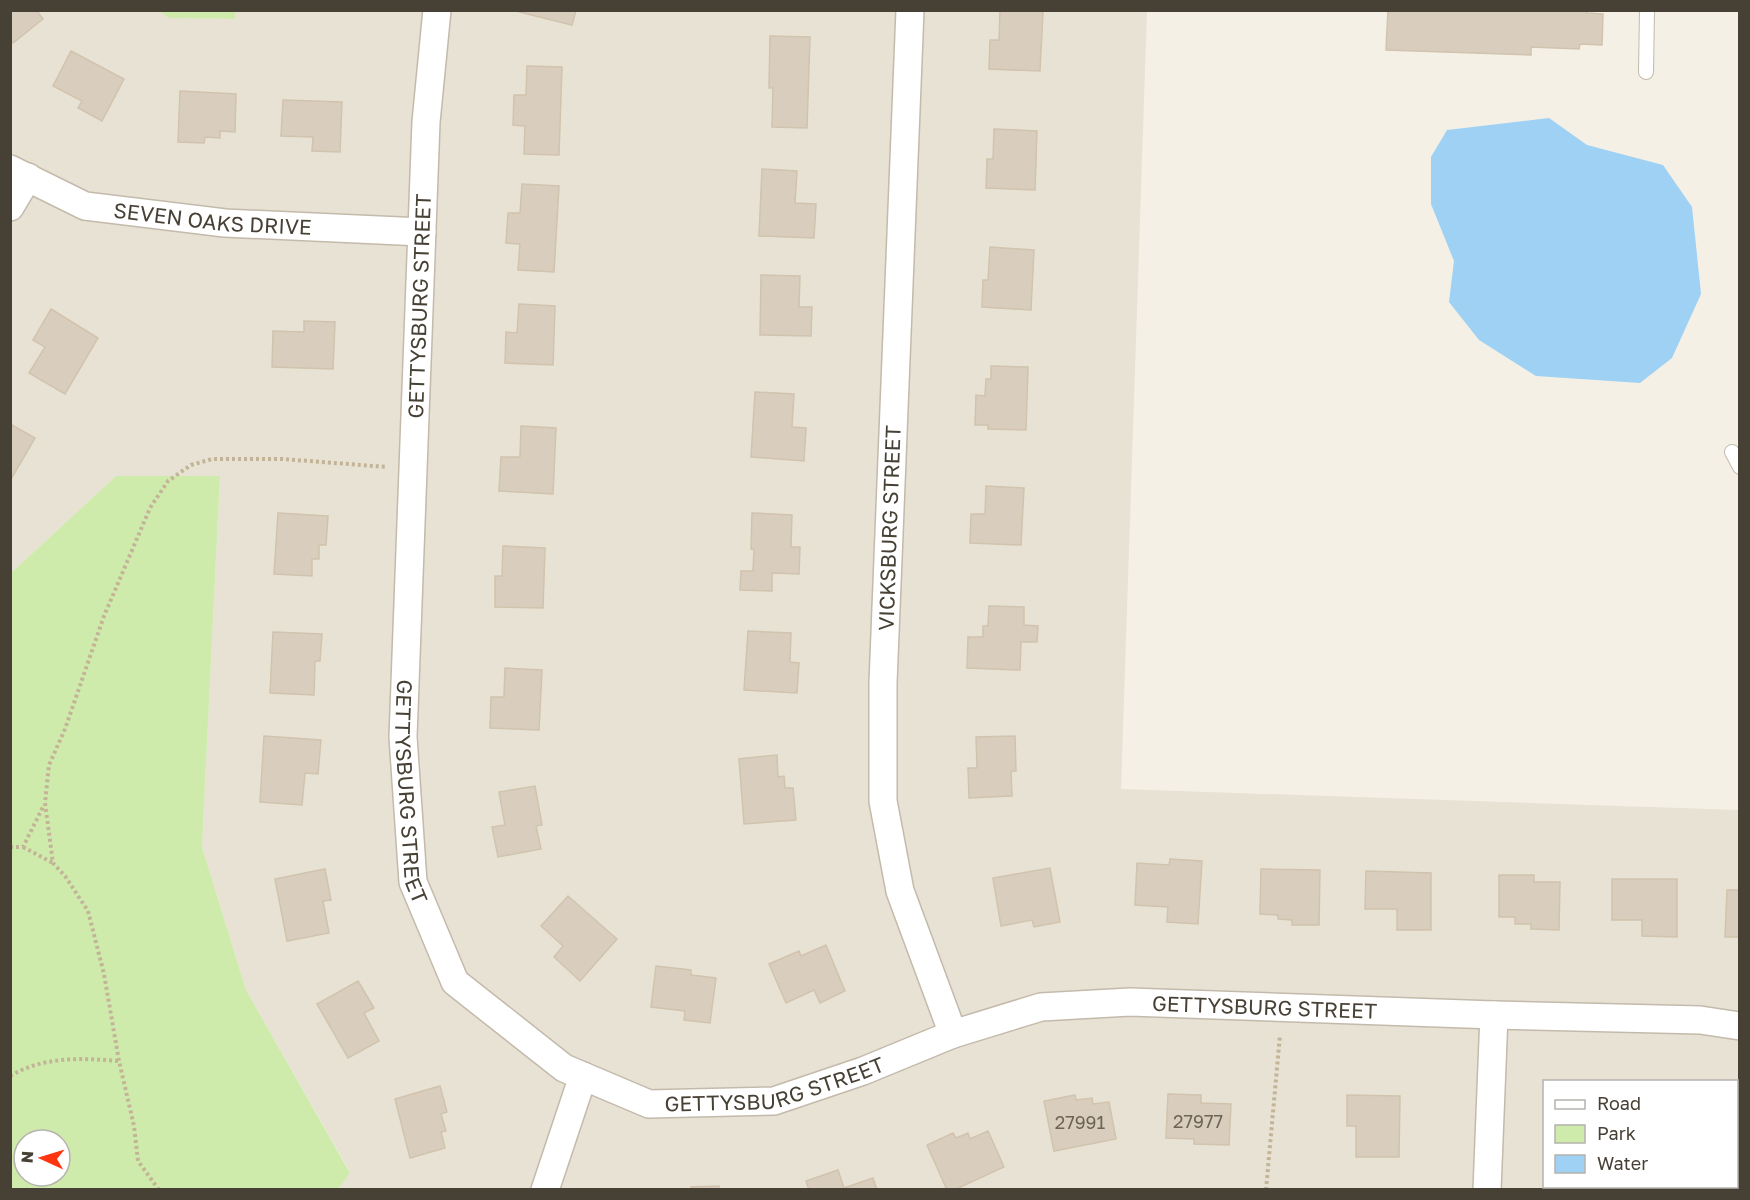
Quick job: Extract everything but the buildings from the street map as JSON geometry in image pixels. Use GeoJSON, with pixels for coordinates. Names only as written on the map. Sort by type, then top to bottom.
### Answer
{"type":"FeatureCollection","features":[{"type":"Feature","properties":{"kind":"street","name":"GETTYSBURG STREET"},"geometry":{"type":"LineString","coordinates":[[437,10],[426,122],[403,737],[413,882],[456,982],[564,1068],[649,1104],[774,1101],[862,1071],[953,1034],[1041,1007],[1130,1002],[1700,1020],[1740,1026]]}},
{"type":"Feature","properties":{"kind":"street","name":"VICKSBURG STREET"},"geometry":{"type":"LineString","coordinates":[[910,10],[883,683],[883,801],[900,891],[953,1034]]}},
{"type":"Feature","properties":{"kind":"street","name":"SEVEN OAKS DRIVE"},"geometry":{"type":"LineString","coordinates":[[19,173],[85,206],[225,223],[422,232]]}},
{"type":"Feature","properties":{"kind":"street"},"geometry":{"type":"LineString","coordinates":[[10,207],[19,173]]}},
{"type":"Feature","properties":{"kind":"street"},"geometry":{"type":"LineString","coordinates":[[1487,1190],[1494,1015]]}},
{"type":"Feature","properties":{"kind":"street"},"geometry":{"type":"LineString","coordinates":[[545,1190],[583,1076]]}},
{"type":"Feature","properties":{"kind":"lane"},"geometry":{"type":"LineString","coordinates":[[1646,72],[1647,10]]}},
{"type":"Feature","properties":{"kind":"lane"},"geometry":{"type":"LineString","coordinates":[[1732,452],[1740,467]]}},
{"type":"Feature","properties":{"kind":"path"},"geometry":{"type":"LineString","coordinates":[[53,863],[45,803],[49,765],[65,729],[104,616],[150,508],[168,481],[191,465],[212,459],[273,459],[353,466],[413,468]]}},
{"type":"Feature","properties":{"kind":"path"},"geometry":{"type":"LineString","coordinates":[[23,847],[45,803]]}},
{"type":"Feature","properties":{"kind":"path"},"geometry":{"type":"LineString","coordinates":[[10,848],[23,847],[53,863],[65,876],[88,911],[104,974],[119,1060],[134,1126],[138,1161],[159,1190]]}},
{"type":"Feature","properties":{"kind":"path"},"geometry":{"type":"LineString","coordinates":[[1266,1190],[1282,1008]]}},
{"type":"Feature","properties":{"kind":"path"},"geometry":{"type":"LineString","coordinates":[[10,1076],[24,1068],[49,1061],[77,1058],[119,1060]]}},
{"type":"Feature","properties":{"kind":"shaded area"},"geometry":{"type":"Polygon","coordinates":[[[159,10],[170,18],[235,19],[236,10],[1147,11],[1121,789],[1739,810],[1739,1189],[338,1189],[350,1172],[246,990],[202,847],[220,477],[116,476],[11,573],[11,11],[159,10]]]}},
{"type":"Feature","properties":{"kind":"green space"},"geometry":{"type":"Polygon","coordinates":[[[159,11],[236,11],[235,19],[169,18],[159,11]]]}},
{"type":"Feature","properties":{"kind":"green space"},"geometry":{"type":"Polygon","coordinates":[[[116,476],[220,476],[202,847],[246,990],[350,1173],[338,1189],[11,1189],[11,573],[116,476]]]}},
{"type":"Feature","properties":{"kind":"water"},"geometry":{"type":"Polygon","coordinates":[[[1549,118],[1587,145],[1663,165],[1692,207],[1701,294],[1672,358],[1640,383],[1536,376],[1479,340],[1449,302],[1454,261],[1431,204],[1431,157],[1447,130],[1549,118]]]}}]}
